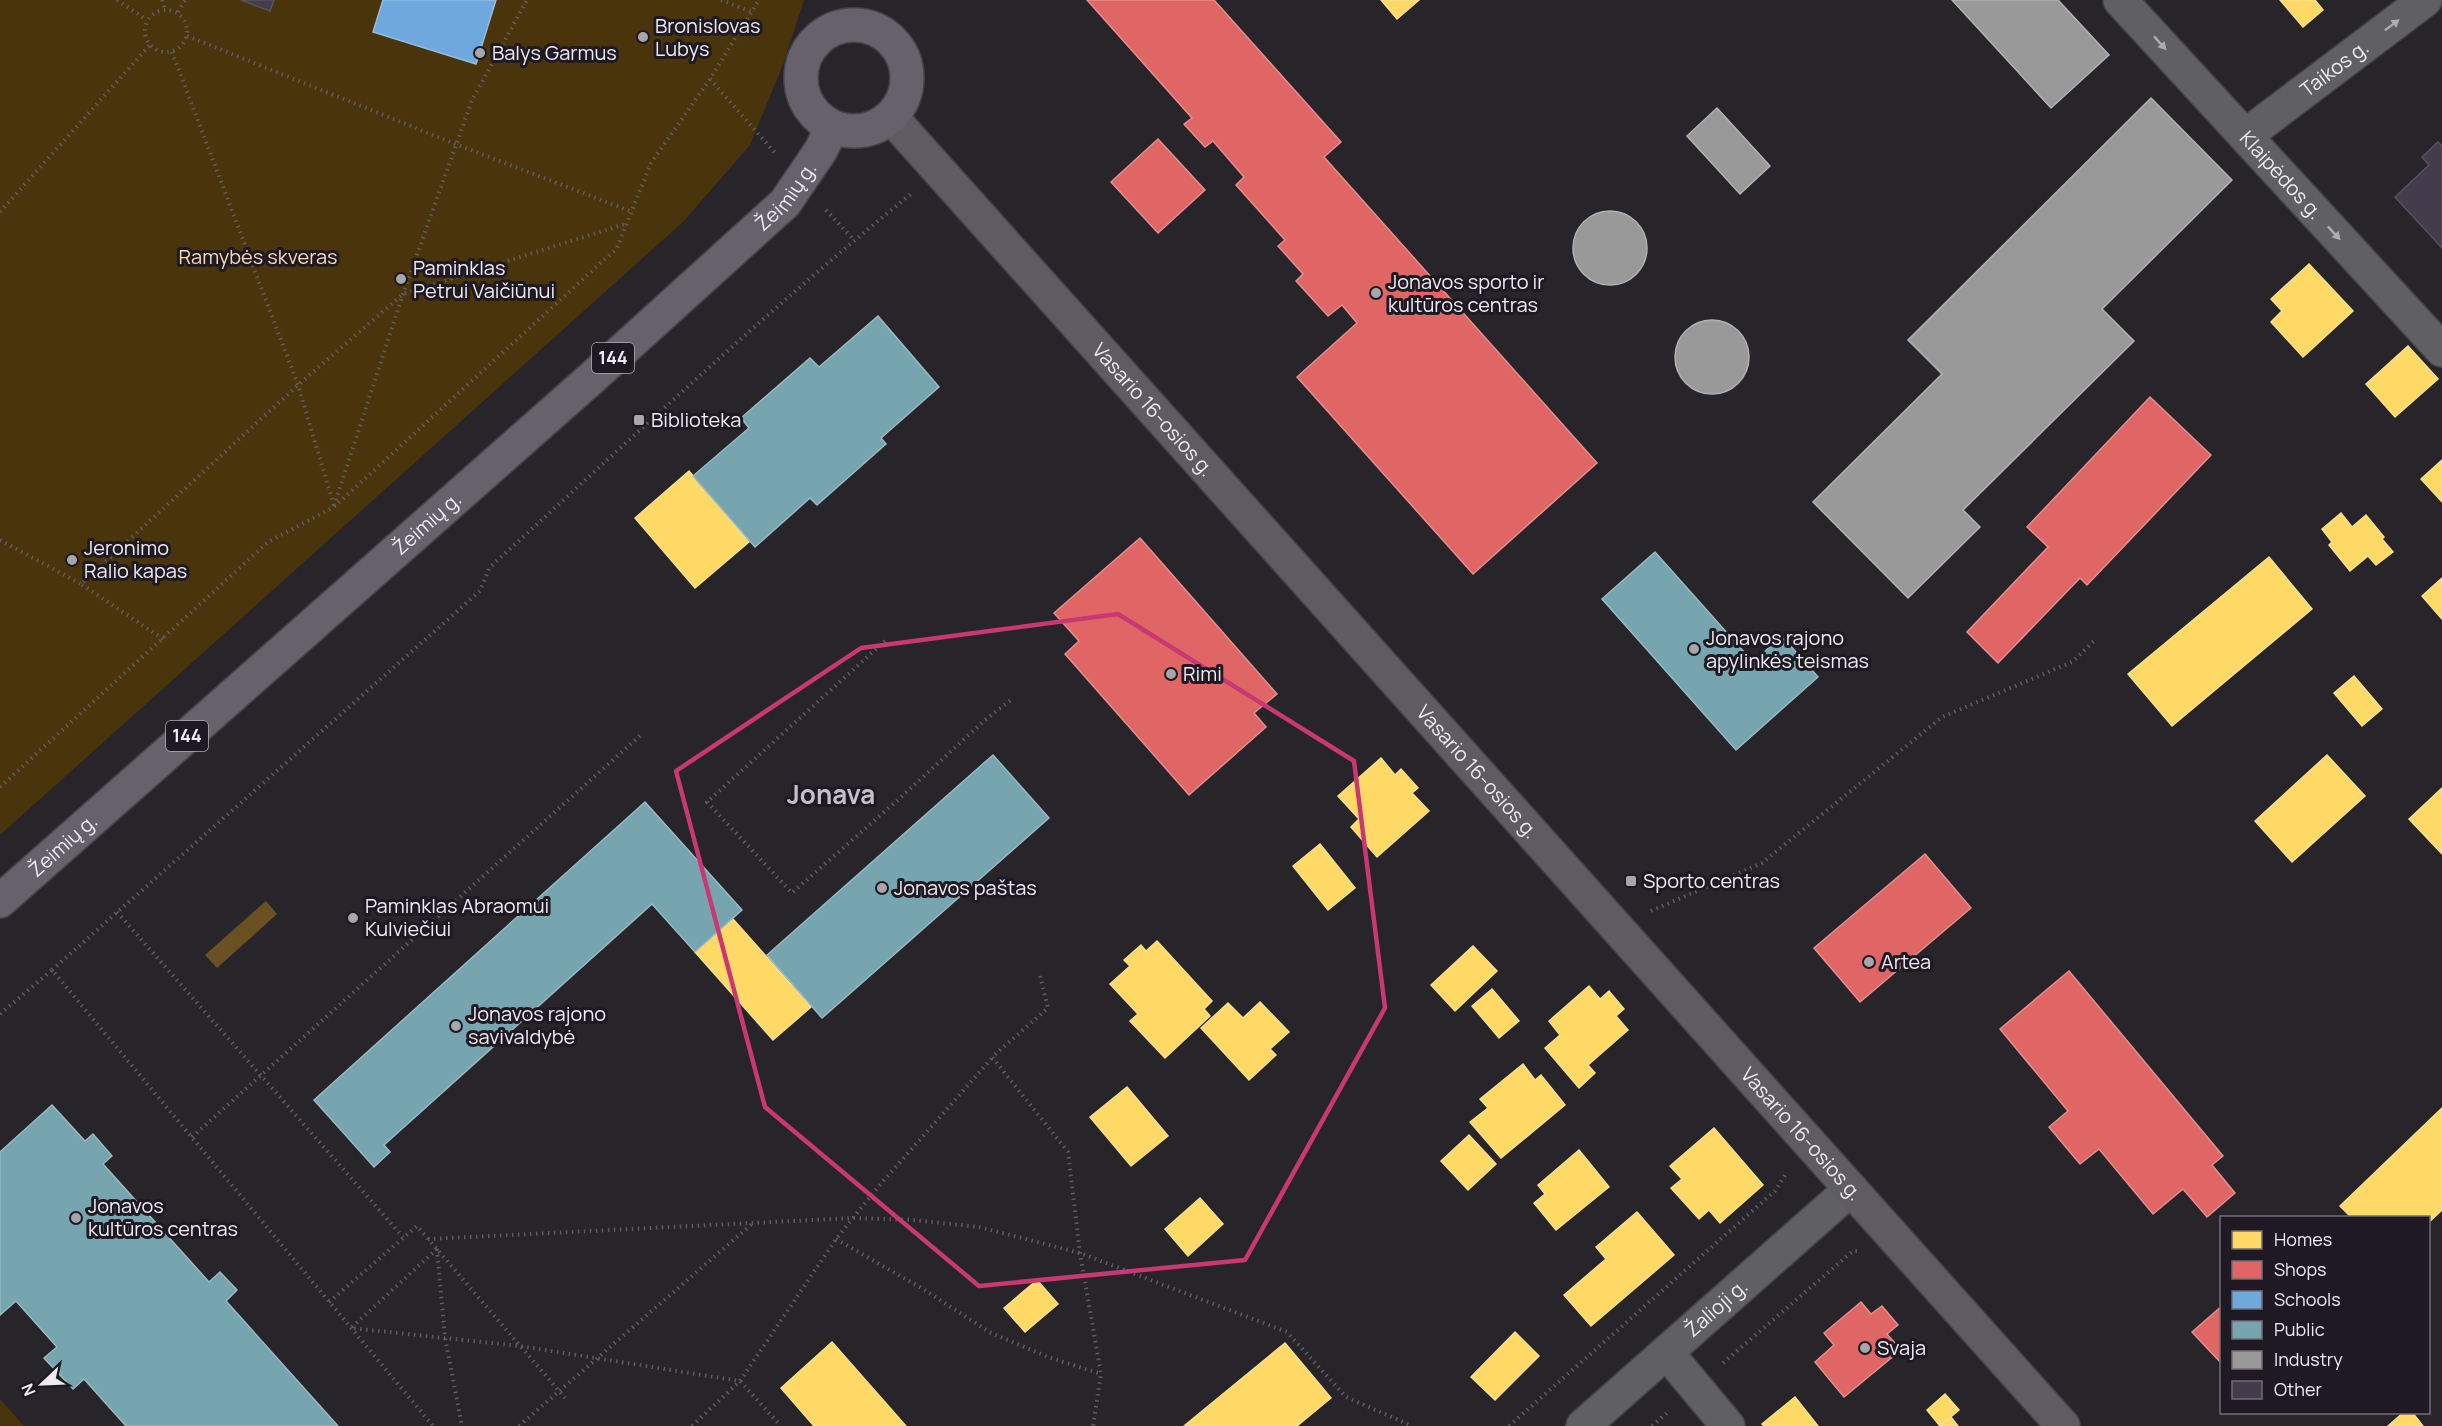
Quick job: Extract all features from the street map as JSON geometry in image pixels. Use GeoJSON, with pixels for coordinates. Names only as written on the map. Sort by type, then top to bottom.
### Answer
{"type":"FeatureCollection","features":[{"type":"Feature","properties":{"kind":"main road"},"geometry":{"type":"LineString","coordinates":[[863,13],[902,54],[907,70],[907,87],[901,104],[891,117],[878,126],[863,131],[847,131],[832,127],[819,118],[808,105],[802,89],[801,72],[806,56],[815,42],[828,32],[844,26],[863,13]]}},
{"type":"Feature","properties":{"kind":"main road","name":"Vasario 16-osios g."},"geometry":{"type":"LineString","coordinates":[[891,117],[2063,1426]]}},
{"type":"Feature","properties":{"kind":"main road","name":"Žeimių g."},"geometry":{"type":"LineString","coordinates":[[0,901],[594,376],[785,203],[822,150],[832,127]]}},
{"type":"Feature","properties":{"kind":"street","name":"Klaipėdos g."},"geometry":{"type":"LineString","coordinates":[[2120,0],[2442,350]]}},
{"type":"Feature","properties":{"kind":"street","name":"Taikos g."},"geometry":{"type":"LineString","coordinates":[[2245,136],[2425,0]]}},
{"type":"Feature","properties":{"kind":"street","name":"Žalioji g."},"geometry":{"type":"LineString","coordinates":[[1583,1426],[1851,1189]]}},
{"type":"Feature","properties":{"kind":"street"},"geometry":{"type":"LineString","coordinates":[[1667,1353],[1728,1426]]}},
{"type":"Feature","properties":{"kind":"path"},"geometry":{"type":"LineString","coordinates":[[117,0],[147,20]]}},
{"type":"Feature","properties":{"kind":"path"},"geometry":{"type":"LineString","coordinates":[[162,0],[165,9]]}},
{"type":"Feature","properties":{"kind":"path"},"geometry":{"type":"LineString","coordinates":[[178,12],[185,0]]}},
{"type":"Feature","properties":{"kind":"path"},"geometry":{"type":"LineString","coordinates":[[334,507],[403,294],[458,145],[472,100],[527,0]]}},
{"type":"Feature","properties":{"kind":"path"},"geometry":{"type":"LineString","coordinates":[[721,0],[752,12]]}},
{"type":"Feature","properties":{"kind":"path"},"geometry":{"type":"LineString","coordinates":[[0,787],[268,542],[334,507],[616,248],[651,163],[710,80],[759,0]]}},
{"type":"Feature","properties":{"kind":"path"},"geometry":{"type":"LineString","coordinates":[[165,9],[178,12],[186,22],[187,36],[183,45],[172,52],[160,52],[150,45],[145,34],[147,20],[155,13],[165,9]]}},
{"type":"Feature","properties":{"kind":"path"},"geometry":{"type":"LineString","coordinates":[[187,36],[458,145],[630,211]]}},
{"type":"Feature","properties":{"kind":"path"},"geometry":{"type":"LineString","coordinates":[[0,212],[150,45]]}},
{"type":"Feature","properties":{"kind":"path"},"geometry":{"type":"LineString","coordinates":[[172,52],[298,385],[334,507]]}},
{"type":"Feature","properties":{"kind":"path"},"geometry":{"type":"LineString","coordinates":[[0,1014],[480,591],[490,567],[704,373],[854,240],[940,171]]}},
{"type":"Feature","properties":{"kind":"path"},"geometry":{"type":"LineString","coordinates":[[81,584],[298,385],[403,294],[626,224]]}},
{"type":"Feature","properties":{"kind":"path"},"geometry":{"type":"LineString","coordinates":[[0,540],[81,584],[163,639]]}},
{"type":"Feature","properties":{"kind":"path"},"geometry":{"type":"LineString","coordinates":[[885,641],[707,802],[792,892],[985,720],[1011,700]]}},
{"type":"Feature","properties":{"kind":"path"},"geometry":{"type":"LineString","coordinates":[[1617,927],[1762,863],[1942,717],[2072,662],[2094,641]]}},
{"type":"Feature","properties":{"kind":"path"},"geometry":{"type":"LineString","coordinates":[[192,1137],[643,733]]}},
{"type":"Feature","properties":{"kind":"path"},"geometry":{"type":"LineString","coordinates":[[117,912],[403,1237]]}},
{"type":"Feature","properties":{"kind":"path"},"geometry":{"type":"LineString","coordinates":[[52,970],[433,1426]]}},
{"type":"Feature","properties":{"kind":"path"},"geometry":{"type":"LineString","coordinates":[[692,1426],[740,1381],[836,1239],[992,1058],[1048,1008],[1040,976]]}},
{"type":"Feature","properties":{"kind":"path"},"geometry":{"type":"LineString","coordinates":[[992,1058],[1068,1152],[1080,1253],[1101,1374],[1094,1426]]}},
{"type":"Feature","properties":{"kind":"path"},"geometry":{"type":"LineString","coordinates":[[1509,1426],[1775,1191],[1789,1168]]}},
{"type":"Feature","properties":{"kind":"path"},"geometry":{"type":"LineString","coordinates":[[428,1239],[854,1218],[913,1220],[979,1227],[1080,1253],[1287,1332],[1346,1397],[1412,1426]]}},
{"type":"Feature","properties":{"kind":"path"},"geometry":{"type":"LineString","coordinates":[[519,1426],[753,1223]]}},
{"type":"Feature","properties":{"kind":"path"},"geometry":{"type":"LineString","coordinates":[[329,1302],[417,1226],[565,1398]]}},
{"type":"Feature","properties":{"kind":"path"},"geometry":{"type":"LineString","coordinates":[[836,1239],[923,1289],[991,1333],[1048,1357],[1101,1374]]}},
{"type":"Feature","properties":{"kind":"path"},"geometry":{"type":"LineString","coordinates":[[351,1328],[437,1249]]}},
{"type":"Feature","properties":{"kind":"path"},"geometry":{"type":"LineString","coordinates":[[437,1249],[445,1336],[462,1426]]}},
{"type":"Feature","properties":{"kind":"path"},"geometry":{"type":"LineString","coordinates":[[1652,1426],[1853,1251],[1862,1251]]}},
{"type":"Feature","properties":{"kind":"path"},"geometry":{"type":"LineString","coordinates":[[351,1328],[445,1336],[520,1346],[740,1381],[779,1424],[778,1426]]}},
{"type":"Feature","properties":{"kind":"highlighted area"},"geometry":{"type":"Polygon","coordinates":[[[1118,614],[1354,761],[1385,1008],[1245,1260],[979,1286],[765,1107],[676,771],[861,648],[1118,614]]]}},
{"type":"Feature","properties":{"kind":"green space","name":"Ramybės skveras"},"geometry":{"type":"Polygon","coordinates":[[[0,0],[804,0],[784,62],[750,145],[684,221],[0,835],[0,0]]]}},
{"type":"Feature","properties":{"kind":"green space"},"geometry":{"type":"Polygon","coordinates":[[[0,1399],[24,1426],[0,1426],[0,1399]]]}},
{"type":"Feature","properties":{"kind":"shaded area"},"geometry":{"type":"Polygon","coordinates":[[[266,901],[277,914],[217,968],[205,955],[266,901]]]}},
{"type":"Feature","properties":{"kind":"building: Homes"},"geometry":{"type":"Polygon","coordinates":[[[1381,0],[1419,0],[1397,19],[1381,0]]]}},
{"type":"Feature","properties":{"kind":"building: Homes"},"geometry":{"type":"Polygon","coordinates":[[[2280,0],[2315,0],[2323,10],[2303,27],[2280,0]]]}},
{"type":"Feature","properties":{"kind":"building: Homes"},"geometry":{"type":"Polygon","coordinates":[[[2309,264],[2353,311],[2303,357],[2271,322],[2282,311],[2271,299],[2309,264]]]}},
{"type":"Feature","properties":{"kind":"building: Homes"},"geometry":{"type":"Polygon","coordinates":[[[2408,346],[2438,379],[2395,417],[2366,384],[2408,346]]]}},
{"type":"Feature","properties":{"kind":"building: Homes"},"geometry":{"type":"Polygon","coordinates":[[[2442,460],[2442,502],[2421,479],[2442,460]]]}},
{"type":"Feature","properties":{"kind":"building: Homes"},"geometry":{"type":"Polygon","coordinates":[[[689,471],[749,542],[695,588],[635,518],[689,471]]]}},
{"type":"Feature","properties":{"kind":"building: Homes"},"geometry":{"type":"Polygon","coordinates":[[[2341,513],[2352,527],[2366,515],[2393,552],[2376,565],[2368,556],[2350,571],[2329,545],[2332,542],[2322,529],[2341,513]]]}},
{"type":"Feature","properties":{"kind":"building: Homes"},"geometry":{"type":"Polygon","coordinates":[[[2269,557],[2312,609],[2172,726],[2128,674],[2269,557]]]}},
{"type":"Feature","properties":{"kind":"building: Homes"},"geometry":{"type":"Polygon","coordinates":[[[2442,578],[2442,619],[2422,596],[2442,578]]]}},
{"type":"Feature","properties":{"kind":"building: Homes"},"geometry":{"type":"Polygon","coordinates":[[[2354,676],[2382,709],[2362,726],[2334,693],[2354,676]]]}},
{"type":"Feature","properties":{"kind":"building: Homes"},"geometry":{"type":"Polygon","coordinates":[[[2327,755],[2365,796],[2292,862],[2255,821],[2327,755]]]}},
{"type":"Feature","properties":{"kind":"building: Homes"},"geometry":{"type":"Polygon","coordinates":[[[1381,758],[1395,775],[1401,769],[1418,788],[1412,793],[1429,811],[1377,857],[1351,827],[1359,819],[1338,796],[1381,758]]]}},
{"type":"Feature","properties":{"kind":"building: Homes"},"geometry":{"type":"Polygon","coordinates":[[[2442,788],[2442,854],[2409,819],[2442,788]]]}},
{"type":"Feature","properties":{"kind":"building: Homes"},"geometry":{"type":"Polygon","coordinates":[[[1320,844],[1355,888],[1328,910],[1293,866],[1320,844]]]}},
{"type":"Feature","properties":{"kind":"building: Homes"},"geometry":{"type":"Polygon","coordinates":[[[733,919],[811,1007],[773,1040],[695,952],[733,919]]]}},
{"type":"Feature","properties":{"kind":"building: Homes"},"geometry":{"type":"Polygon","coordinates":[[[1157,941],[1212,1001],[1204,1009],[1210,1016],[1165,1058],[1130,1021],[1138,1014],[1110,984],[1130,966],[1124,960],[1141,945],[1146,951],[1157,941]]]}},
{"type":"Feature","properties":{"kind":"building: Homes"},"geometry":{"type":"Polygon","coordinates":[[[1473,946],[1497,971],[1455,1011],[1431,985],[1473,946]]]}},
{"type":"Feature","properties":{"kind":"building: Homes"},"geometry":{"type":"Polygon","coordinates":[[[1589,986],[1600,999],[1609,991],[1624,1009],[1616,1016],[1628,1030],[1588,1065],[1595,1073],[1579,1088],[1545,1048],[1560,1035],[1549,1021],[1589,986]]]}},
{"type":"Feature","properties":{"kind":"building: Homes"},"geometry":{"type":"Polygon","coordinates":[[[1492,989],[1519,1021],[1499,1038],[1472,1006],[1492,989]]]}},
{"type":"Feature","properties":{"kind":"building: Homes"},"geometry":{"type":"Polygon","coordinates":[[[1260,1002],[1289,1032],[1270,1049],[1276,1055],[1249,1080],[1201,1028],[1228,1003],[1243,1018],[1260,1002]]]}},
{"type":"Feature","properties":{"kind":"building: Homes"},"geometry":{"type":"Polygon","coordinates":[[[1523,1064],[1535,1080],[1541,1075],[1565,1105],[1501,1158],[1470,1122],[1488,1108],[1480,1099],[1523,1064]]]}},
{"type":"Feature","properties":{"kind":"building: Homes"},"geometry":{"type":"Polygon","coordinates":[[[1127,1087],[1168,1136],[1131,1166],[1090,1117],[1127,1087]]]}},
{"type":"Feature","properties":{"kind":"building: Homes"},"geometry":{"type":"Polygon","coordinates":[[[2442,1108],[2442,1210],[2430,1221],[2430,1216],[2350,1216],[2340,1206],[2442,1108]]]}},
{"type":"Feature","properties":{"kind":"building: Homes"},"geometry":{"type":"Polygon","coordinates":[[[1714,1128],[1763,1185],[1720,1223],[1709,1210],[1699,1219],[1671,1188],[1682,1179],[1670,1166],[1714,1128]]]}},
{"type":"Feature","properties":{"kind":"building: Homes"},"geometry":{"type":"Polygon","coordinates":[[[1469,1135],[1496,1164],[1468,1190],[1441,1161],[1469,1135]]]}},
{"type":"Feature","properties":{"kind":"building: Homes"},"geometry":{"type":"Polygon","coordinates":[[[1579,1150],[1609,1187],[1556,1230],[1534,1203],[1545,1194],[1538,1185],[1579,1150]]]}},
{"type":"Feature","properties":{"kind":"building: Homes"},"geometry":{"type":"Polygon","coordinates":[[[1200,1198],[1223,1224],[1188,1256],[1165,1229],[1200,1198]]]}},
{"type":"Feature","properties":{"kind":"building: Homes"},"geometry":{"type":"Polygon","coordinates":[[[1637,1212],[1674,1255],[1591,1326],[1564,1295],[1606,1259],[1596,1247],[1637,1212]]]}},
{"type":"Feature","properties":{"kind":"building: Homes"},"geometry":{"type":"Polygon","coordinates":[[[1037,1280],[1058,1304],[1025,1332],[1004,1308],[1037,1280]]]}},
{"type":"Feature","properties":{"kind":"building: Homes"},"geometry":{"type":"Polygon","coordinates":[[[1515,1332],[1539,1356],[1495,1400],[1471,1377],[1515,1332]]]}},
{"type":"Feature","properties":{"kind":"building: Homes"},"geometry":{"type":"Polygon","coordinates":[[[832,1342],[906,1426],[814,1426],[781,1388],[832,1342]]]}},
{"type":"Feature","properties":{"kind":"building: Homes"},"geometry":{"type":"Polygon","coordinates":[[[1285,1343],[1331,1398],[1297,1426],[1184,1426],[1285,1343]]]}},
{"type":"Feature","properties":{"kind":"building: Homes"},"geometry":{"type":"Polygon","coordinates":[[[1945,1394],[1959,1410],[1940,1426],[1927,1410],[1945,1394]]]}},
{"type":"Feature","properties":{"kind":"building: Homes"},"geometry":{"type":"Polygon","coordinates":[[[1795,1397],[1818,1426],[1764,1426],[1762,1424],[1795,1397]]]}},
{"type":"Feature","properties":{"kind":"building: Homes"},"geometry":{"type":"Polygon","coordinates":[[[2402,1414],[2414,1414],[2423,1426],[2388,1426],[2402,1414]]]}},
{"type":"Feature","properties":{"kind":"building: Homes"},"geometry":{"type":"Polygon","coordinates":[[[1951,1417],[1958,1426],[1940,1426],[1951,1417]]]}},
{"type":"Feature","properties":{"kind":"building: Shops","name":"Jonavos sporto ir kultūros centras"},"geometry":{"type":"Polygon","coordinates":[[[1087,0],[1214,0],[1341,142],[1324,157],[1597,463],[1473,574],[1297,377],[1357,323],[1342,305],[1328,316],[1296,281],[1303,274],[1278,246],[1285,240],[1236,185],[1244,177],[1213,141],[1205,147],[1184,124],[1192,118],[1087,0]]]}},
{"type":"Feature","properties":{"kind":"building: Shops"},"geometry":{"type":"Polygon","coordinates":[[[1158,139],[1205,190],[1158,233],[1111,182],[1158,139]]]}},
{"type":"Feature","properties":{"kind":"building: Shops"},"geometry":{"type":"Polygon","coordinates":[[[2150,397],[2211,455],[2087,585],[2080,578],[1998,663],[1967,632],[2048,547],[2027,527],[2150,397]]]}},
{"type":"Feature","properties":{"kind":"building: Shops","name":"Rimi"},"geometry":{"type":"Polygon","coordinates":[[[1140,538],[1277,694],[1254,713],[1266,727],[1189,795],[1065,654],[1079,641],[1054,613],[1140,538]]]}},
{"type":"Feature","properties":{"kind":"building: Shops"},"geometry":{"type":"Polygon","coordinates":[[[1925,854],[1971,908],[1860,1002],[1814,948],[1925,854]]]}},
{"type":"Feature","properties":{"kind":"building: Shops"},"geometry":{"type":"Polygon","coordinates":[[[2069,971],[2223,1156],[2212,1165],[2235,1193],[2207,1217],[2183,1189],[2153,1214],[2099,1149],[2080,1164],[2049,1127],[2068,1111],[2000,1029],[2069,971]]]}},
{"type":"Feature","properties":{"kind":"building: Shops","name":"Svaja"},"geometry":{"type":"Polygon","coordinates":[[[1861,1302],[1871,1314],[1882,1306],[1898,1325],[1887,1334],[1901,1350],[1844,1397],[1815,1362],[1834,1345],[1824,1333],[1861,1302]]]}},
{"type":"Feature","properties":{"kind":"building: Shops"},"geometry":{"type":"Polygon","coordinates":[[[2220,1308],[2220,1362],[2192,1332],[2220,1308]]]}},
{"type":"Feature","properties":{"kind":"building: Schools"},"geometry":{"type":"Polygon","coordinates":[[[383,0],[496,0],[476,64],[373,32],[383,0]]]}},
{"type":"Feature","properties":{"kind":"building: Public"},"geometry":{"type":"Polygon","coordinates":[[[878,316],[939,387],[881,438],[886,444],[817,505],[810,498],[755,547],[693,476],[749,428],[741,418],[810,358],[819,367],[878,316]]]}},
{"type":"Feature","properties":{"kind":"building: Public","name":"Jonavos rajono apylinkės teismas"},"geometry":{"type":"Polygon","coordinates":[[[1655,552],[1753,662],[1782,636],[1818,677],[1736,750],[1602,599],[1655,552]]]}},
{"type":"Feature","properties":{"kind":"building: Public"},"geometry":{"type":"Polygon","coordinates":[[[993,755],[1049,818],[822,1018],[767,955],[993,755]]]}},
{"type":"Feature","properties":{"kind":"building: Public","name":"Jonavos rajono savivaldybė"},"geometry":{"type":"Polygon","coordinates":[[[645,802],[742,910],[695,952],[652,904],[384,1145],[390,1152],[374,1167],[314,1100],[645,802]]]}},
{"type":"Feature","properties":{"kind":"building: Public","name":"Jonavos kultūros centras"},"geometry":{"type":"Polygon","coordinates":[[[52,1105],[85,1141],[93,1134],[112,1156],[103,1164],[209,1282],[220,1272],[237,1290],[226,1301],[338,1426],[126,1426],[84,1379],[73,1389],[44,1358],[57,1347],[16,1301],[0,1315],[0,1152],[52,1105]]]}},
{"type":"Feature","properties":{"kind":"building: Industry"},"geometry":{"type":"Polygon","coordinates":[[[1952,0],[2058,0],[2109,55],[2051,108],[1952,0]]]}},
{"type":"Feature","properties":{"kind":"building: Industry"},"geometry":{"type":"Polygon","coordinates":[[[2151,98],[2232,180],[2102,309],[2134,341],[1963,510],[1980,527],[1908,598],[1813,502],[1942,374],[1908,340],[2151,98]]]}},
{"type":"Feature","properties":{"kind":"building: Industry"},"geometry":{"type":"Polygon","coordinates":[[[1717,108],[1770,166],[1740,194],[1687,136],[1717,108]]]}},
{"type":"Feature","properties":{"kind":"building: Industry"},"geometry":{"type":"Polygon","coordinates":[[[1610,211],[1624,214],[1636,222],[1644,234],[1647,248],[1644,262],[1636,274],[1624,282],[1610,285],[1596,282],[1584,274],[1576,262],[1573,248],[1576,234],[1584,222],[1596,214],[1610,211]]]}},
{"type":"Feature","properties":{"kind":"building: Industry"},"geometry":{"type":"Polygon","coordinates":[[[1712,320],[1726,323],[1738,331],[1746,343],[1749,357],[1746,371],[1738,383],[1726,391],[1712,394],[1698,391],[1686,383],[1678,371],[1675,357],[1678,343],[1686,331],[1698,323],[1712,320]]]}},
{"type":"Feature","properties":{"kind":"building: Other"},"geometry":{"type":"Polygon","coordinates":[[[241,0],[274,0],[270,11],[241,0]]]}},
{"type":"Feature","properties":{"kind":"building: Other"},"geometry":{"type":"Polygon","coordinates":[[[2438,142],[2442,146],[2442,248],[2395,197],[2429,165],[2422,157],[2438,142]]]}},
{"type":"Feature","properties":{"kind":"place","name":"Bronislovas Lubys"},"geometry":{"type":"Point","coordinates":[643,37]}},
{"type":"Feature","properties":{"kind":"place","name":"Balys Garmus"},"geometry":{"type":"Point","coordinates":[480,53]}},
{"type":"Feature","properties":{"kind":"place","name":"Paminklas Petrui Vaičiūnui"},"geometry":{"type":"Point","coordinates":[401,279]}},
{"type":"Feature","properties":{"kind":"place","name":"Jonavos sporto ir kultūros centras"},"geometry":{"type":"Point","coordinates":[1376,293]}},
{"type":"Feature","properties":{"kind":"place","name":"Biblioteka"},"geometry":{"type":"Point","coordinates":[639,420]}},
{"type":"Feature","properties":{"kind":"place","name":"Jeronimo Ralio kapas"},"geometry":{"type":"Point","coordinates":[72,560]}},
{"type":"Feature","properties":{"kind":"place","name":"Jonavos rajono apylinkės teismas"},"geometry":{"type":"Point","coordinates":[1694,649]}},
{"type":"Feature","properties":{"kind":"place","name":"Rimi"},"geometry":{"type":"Point","coordinates":[1171,674]}},
{"type":"Feature","properties":{"kind":"place","name":"Sporto centras"},"geometry":{"type":"Point","coordinates":[1631,881]}},
{"type":"Feature","properties":{"kind":"place","name":"Jonavos paštas"},"geometry":{"type":"Point","coordinates":[882,888]}},
{"type":"Feature","properties":{"kind":"place","name":"Paminklas Abraomui Kulviečiui"},"geometry":{"type":"Point","coordinates":[353,918]}},
{"type":"Feature","properties":{"kind":"place","name":"Artea"},"geometry":{"type":"Point","coordinates":[1869,962]}},
{"type":"Feature","properties":{"kind":"place","name":"Jonavos rajono savivaldybė"},"geometry":{"type":"Point","coordinates":[456,1026]}},
{"type":"Feature","properties":{"kind":"place","name":"Jonavos kultūros centras"},"geometry":{"type":"Point","coordinates":[76,1218]}},
{"type":"Feature","properties":{"kind":"place","name":"Svaja"},"geometry":{"type":"Point","coordinates":[1865,1348]}},
{"type":"Feature","properties":{"kind":"district","name":"Jonava"},"geometry":{"type":"Point","coordinates":[831,795]}}]}
